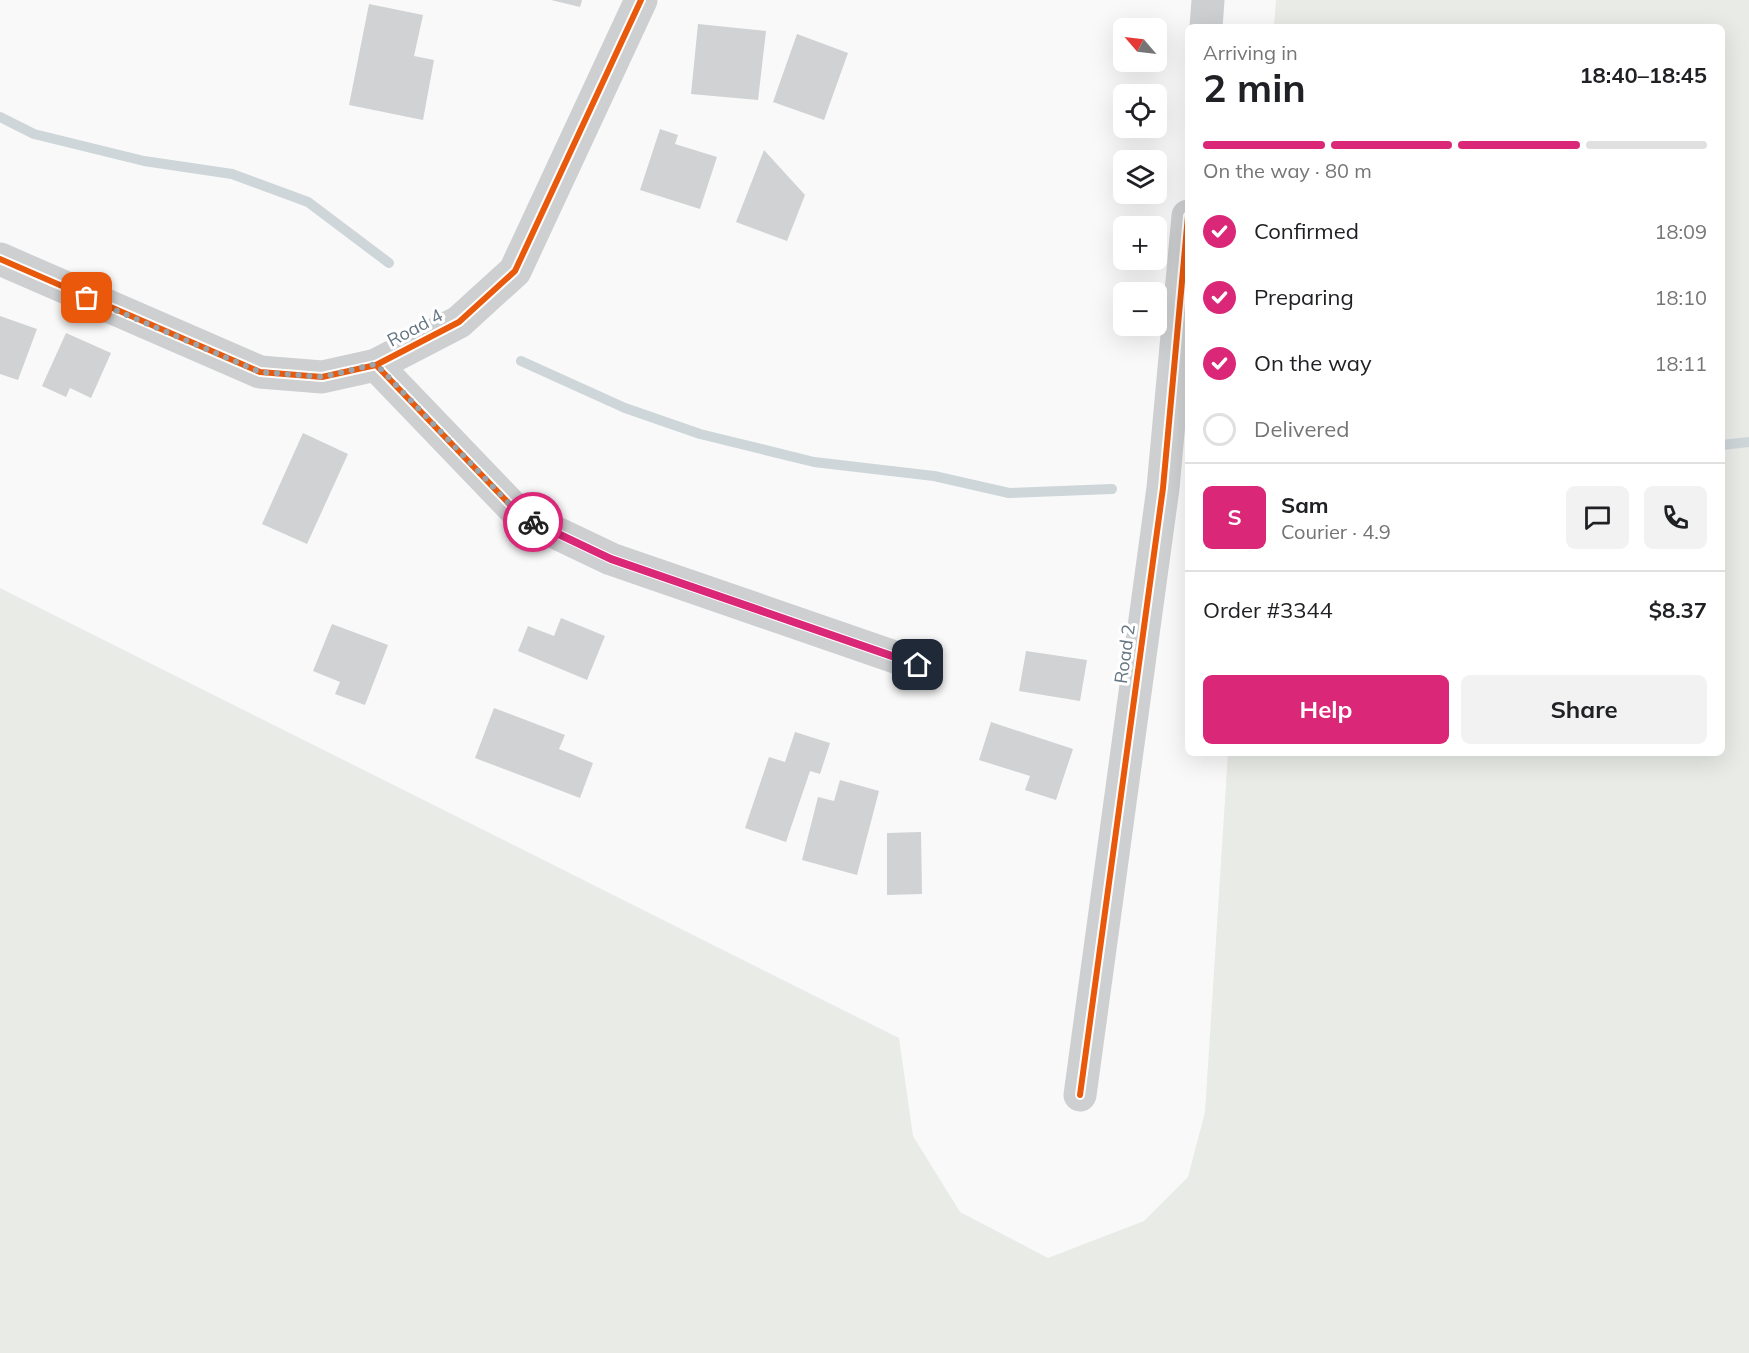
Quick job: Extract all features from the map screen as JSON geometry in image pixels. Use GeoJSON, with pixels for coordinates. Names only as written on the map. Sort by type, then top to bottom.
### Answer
{"type":"FeatureCollection","features":[{"type":"Feature","properties":{"kind":"street","name":"Road 4"},"geometry":{"type":"LineString","coordinates":[[0,259],[260,372],[322,377],[376,364],[459,322],[515,271],[641,0]]}},
{"type":"Feature","properties":{"kind":"street"},"geometry":{"type":"LineString","coordinates":[[1206,24],[1208,0]]}},
{"type":"Feature","properties":{"kind":"street","name":"Road 2"},"geometry":{"type":"LineString","coordinates":[[1080,1095],[1163,488],[1185,249]]}},
{"type":"Feature","properties":{"kind":"street"},"geometry":{"type":"LineString","coordinates":[[376,364],[521,516],[611,559],[918,665]]}},
{"type":"Feature","properties":{"kind":"shaded area"},"geometry":{"type":"Polygon","coordinates":[[[1276,0],[1749,0],[1749,1353],[0,1353],[0,588],[899,1038],[913,1136],[960,1212],[1048,1258],[1144,1221],[1188,1177],[1205,1112],[1228,756],[1725,756],[1725,24],[1274,24],[1276,0]]]}},
{"type":"Feature","properties":{"kind":"building"},"geometry":{"type":"Polygon","coordinates":[[[551,0],[582,0],[580,7],[551,0]]]}},
{"type":"Feature","properties":{"kind":"building"},"geometry":{"type":"Polygon","coordinates":[[[369,4],[423,15],[414,56],[434,60],[423,120],[349,105],[369,4]]]}},
{"type":"Feature","properties":{"kind":"building"},"geometry":{"type":"Polygon","coordinates":[[[698,24],[766,31],[758,100],[691,94],[698,24]]]}},
{"type":"Feature","properties":{"kind":"building"},"geometry":{"type":"Polygon","coordinates":[[[797,34],[848,53],[824,120],[773,102],[797,34]]]}},
{"type":"Feature","properties":{"kind":"building"},"geometry":{"type":"Polygon","coordinates":[[[660,129],[678,135],[675,144],[717,157],[700,209],[640,190],[660,129]]]}},
{"type":"Feature","properties":{"kind":"building"},"geometry":{"type":"Polygon","coordinates":[[[764,150],[805,195],[787,241],[736,222],[764,150]]]}},
{"type":"Feature","properties":{"kind":"building"},"geometry":{"type":"Polygon","coordinates":[[[0,316],[37,329],[18,380],[0,374],[0,316]]]}},
{"type":"Feature","properties":{"kind":"building"},"geometry":{"type":"Polygon","coordinates":[[[66,333],[111,353],[91,398],[70,388],[66,397],[42,386],[66,333]]]}},
{"type":"Feature","properties":{"kind":"building"},"geometry":{"type":"Polygon","coordinates":[[[303,433],[348,454],[307,544],[262,524],[303,433]]]}},
{"type":"Feature","properties":{"kind":"building"},"geometry":{"type":"Polygon","coordinates":[[[561,618],[605,636],[587,680],[518,651],[528,626],[554,636],[561,618]]]}},
{"type":"Feature","properties":{"kind":"building"},"geometry":{"type":"Polygon","coordinates":[[[332,624],[388,645],[365,705],[335,694],[340,682],[313,671],[332,624]]]}},
{"type":"Feature","properties":{"kind":"building"},"geometry":{"type":"Polygon","coordinates":[[[1026,651],[1087,660],[1080,701],[1019,691],[1026,651]]]}},
{"type":"Feature","properties":{"kind":"building"},"geometry":{"type":"Polygon","coordinates":[[[494,708],[565,735],[559,749],[593,763],[580,798],[475,758],[494,708]]]}},
{"type":"Feature","properties":{"kind":"building"},"geometry":{"type":"Polygon","coordinates":[[[991,722],[1073,749],[1056,800],[1025,790],[1030,776],[979,760],[991,722]]]}},
{"type":"Feature","properties":{"kind":"building"},"geometry":{"type":"Polygon","coordinates":[[[795,732],[830,743],[820,774],[810,771],[786,842],[745,828],[769,757],[785,762],[795,732]]]}},
{"type":"Feature","properties":{"kind":"building"},"geometry":{"type":"Polygon","coordinates":[[[840,780],[879,791],[857,875],[802,860],[818,797],[834,801],[840,780]]]}},
{"type":"Feature","properties":{"kind":"building"},"geometry":{"type":"Polygon","coordinates":[[[921,832],[922,894],[887,895],[887,833],[921,832]]]}},
{"type":"Feature","properties":{"kind":"waterway"},"geometry":{"type":"LineString","coordinates":[[0,117],[34,134],[144,161],[232,174],[308,202],[389,263]]}},
{"type":"Feature","properties":{"kind":"waterway"},"geometry":{"type":"LineString","coordinates":[[521,361],[625,408],[700,434],[814,462],[934,476],[1009,493],[1112,489]]}},
{"type":"Feature","properties":{"kind":"waterway"},"geometry":{"type":"LineString","coordinates":[[1725,445],[1749,442]]}},
{"type":"Feature","properties":{"kind":"cycle path"},"geometry":{"type":"LineString","coordinates":[[0,259],[260,372],[322,377],[376,365],[459,322],[515,271],[641,0]]}},
{"type":"Feature","properties":{"kind":"cycle path"},"geometry":{"type":"LineString","coordinates":[[1080,1095],[1163,488],[1185,249]]}},
{"type":"Feature","properties":{"kind":"cycle path"},"geometry":{"type":"LineString","coordinates":[[376,365],[521,516],[611,559],[918,665]]}},
{"type":"Feature","properties":{"kind":"way so far"},"geometry":{"type":"LineString","coordinates":[[87,298],[260,372],[322,377],[376,364],[521,516],[533,522]]}},
{"type":"Feature","properties":{"kind":"route"},"geometry":{"type":"LineString","coordinates":[[533,522],[611,559],[918,665]]}}]}
